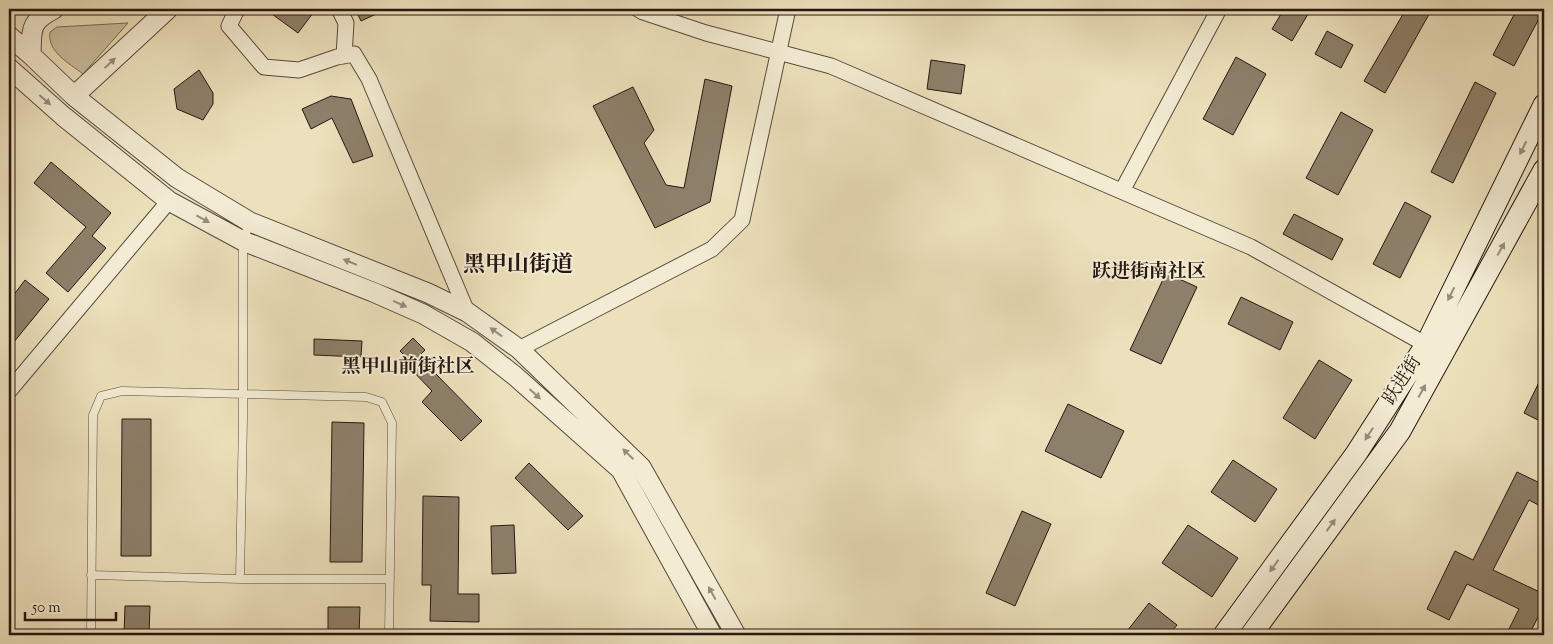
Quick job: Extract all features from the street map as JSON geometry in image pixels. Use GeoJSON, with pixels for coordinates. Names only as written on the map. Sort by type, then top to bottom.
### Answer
{"type":"FeatureCollection","features":[{"type":"Feature","properties":{"kind":"main road","name":"跃进街"},"geometry":{"type":"LineString","coordinates":[[1251,635],[1400,431],[1434,349],[1466,262],[1544,105]]}},
{"type":"Feature","properties":{"kind":"main road","name":"跃进街"},"geometry":{"type":"LineString","coordinates":[[1224,635],[1486,276],[1544,170]]}},
{"type":"Feature","properties":{"kind":"main road"},"geometry":{"type":"LineString","coordinates":[[1466,262],[1467,275],[1476,281],[1486,276]]}},
{"type":"Feature","properties":{"kind":"street"},"geometry":{"type":"LineString","coordinates":[[31,55],[32,27],[41,16],[54,9]]}},
{"type":"Feature","properties":{"kind":"street"},"geometry":{"type":"LineString","coordinates":[[74,96],[168,9]]}},
{"type":"Feature","properties":{"kind":"street"},"geometry":{"type":"LineString","coordinates":[[237,9],[229,26],[264,67],[299,70],[354,54],[369,79],[467,312]]}},
{"type":"Feature","properties":{"kind":"street"},"geometry":{"type":"LineString","coordinates":[[339,9],[346,23],[344,56]]}},
{"type":"Feature","properties":{"kind":"street"},"geometry":{"type":"LineString","coordinates":[[638,9],[706,33],[779,54],[831,66],[1251,247],[1434,349]]}},
{"type":"Feature","properties":{"kind":"street"},"geometry":{"type":"LineString","coordinates":[[519,349],[712,249],[742,220],[788,9]]}},
{"type":"Feature","properties":{"kind":"street"},"geometry":{"type":"LineString","coordinates":[[1122,191],[1219,9]]}},
{"type":"Feature","properties":{"kind":"street"},"geometry":{"type":"LineString","coordinates":[[9,36],[74,96],[177,178],[250,222],[428,292],[467,312],[519,349],[642,468],[736,635]]}},
{"type":"Feature","properties":{"kind":"street"},"geometry":{"type":"LineString","coordinates":[[9,68],[63,116],[169,201],[243,241],[373,292],[422,314],[472,342],[515,376],[621,470],[712,635]]}},
{"type":"Feature","properties":{"kind":"street"},"geometry":{"type":"LineString","coordinates":[[9,391],[169,201]]}},
{"type":"Feature","properties":{"kind":"lane"},"geometry":{"type":"LineString","coordinates":[[240,579],[243,241],[250,222]]}},
{"type":"Feature","properties":{"kind":"lane"},"geometry":{"type":"LineString","coordinates":[[91,635],[93,415],[102,396],[122,391],[366,396],[382,402],[392,423],[389,635]]}},
{"type":"Feature","properties":{"kind":"lane"},"geometry":{"type":"LineString","coordinates":[[91,575],[240,579],[390,579]]}},
{"type":"Feature","properties":{"kind":"shaded area"},"geometry":{"type":"Polygon","coordinates":[[[128,23],[83,74],[55,51],[50,39],[50,32],[57,27],[128,23]]]}},
{"type":"Feature","properties":{"kind":"building"},"geometry":{"type":"Polygon","coordinates":[[[265,9],[316,9],[298,33],[265,9]]]}},
{"type":"Feature","properties":{"kind":"building"},"geometry":{"type":"Polygon","coordinates":[[[355,9],[387,9],[361,21],[355,9]]]}},
{"type":"Feature","properties":{"kind":"building"},"geometry":{"type":"Polygon","coordinates":[[[1284,9],[1311,9],[1292,41],[1272,29],[1284,9]]]}},
{"type":"Feature","properties":{"kind":"building"},"geometry":{"type":"Polygon","coordinates":[[[1406,9],[1432,9],[1385,93],[1364,81],[1406,9]]]}},
{"type":"Feature","properties":{"kind":"building"},"geometry":{"type":"Polygon","coordinates":[[[1517,9],[1544,9],[1514,66],[1493,55],[1517,9]]]}},
{"type":"Feature","properties":{"kind":"building"},"geometry":{"type":"Polygon","coordinates":[[[1327,31],[1353,45],[1341,68],[1315,54],[1327,31]]]}},
{"type":"Feature","properties":{"kind":"building"},"geometry":{"type":"Polygon","coordinates":[[[1236,57],[1266,74],[1233,135],[1203,119],[1236,57]]]}},
{"type":"Feature","properties":{"kind":"building"},"geometry":{"type":"Polygon","coordinates":[[[931,60],[965,65],[961,94],[927,89],[931,60]]]}},
{"type":"Feature","properties":{"kind":"building"},"geometry":{"type":"Polygon","coordinates":[[[199,70],[213,93],[213,104],[203,120],[177,109],[174,89],[199,70]]]}},
{"type":"Feature","properties":{"kind":"building"},"geometry":{"type":"Polygon","coordinates":[[[705,79],[732,86],[710,202],[655,228],[593,106],[633,87],[654,130],[644,143],[666,185],[684,188],[705,79]]]}},
{"type":"Feature","properties":{"kind":"building"},"geometry":{"type":"Polygon","coordinates":[[[1475,82],[1496,93],[1453,183],[1431,172],[1475,82]]]}},
{"type":"Feature","properties":{"kind":"building"},"geometry":{"type":"Polygon","coordinates":[[[331,96],[351,99],[373,156],[353,163],[332,118],[311,129],[302,109],[331,96]]]}},
{"type":"Feature","properties":{"kind":"building"},"geometry":{"type":"Polygon","coordinates":[[[1341,112],[1373,130],[1338,195],[1306,178],[1341,112]]]}},
{"type":"Feature","properties":{"kind":"building"},"geometry":{"type":"Polygon","coordinates":[[[51,162],[111,213],[92,236],[106,248],[68,292],[46,273],[86,227],[34,183],[51,162]]]}},
{"type":"Feature","properties":{"kind":"building"},"geometry":{"type":"Polygon","coordinates":[[[1405,202],[1431,216],[1400,278],[1373,264],[1405,202]]]}},
{"type":"Feature","properties":{"kind":"building"},"geometry":{"type":"Polygon","coordinates":[[[1294,214],[1343,239],[1332,260],[1283,234],[1294,214]]]}},
{"type":"Feature","properties":{"kind":"building"},"geometry":{"type":"Polygon","coordinates":[[[1166,273],[1197,287],[1161,364],[1130,350],[1166,273]]]}},
{"type":"Feature","properties":{"kind":"building"},"geometry":{"type":"Polygon","coordinates":[[[25,280],[49,299],[9,348],[9,301],[25,280]]]}},
{"type":"Feature","properties":{"kind":"building"},"geometry":{"type":"Polygon","coordinates":[[[1241,297],[1293,322],[1280,350],[1228,324],[1241,297]]]}},
{"type":"Feature","properties":{"kind":"building"},"geometry":{"type":"Polygon","coordinates":[[[413,338],[425,350],[421,354],[436,370],[434,372],[482,421],[461,441],[422,402],[432,391],[408,366],[412,363],[400,351],[413,338]]]}},
{"type":"Feature","properties":{"kind":"building"},"geometry":{"type":"Polygon","coordinates":[[[314,339],[362,341],[361,357],[314,355],[314,339]]]}},
{"type":"Feature","properties":{"kind":"building"},"geometry":{"type":"Polygon","coordinates":[[[1319,360],[1352,380],[1315,439],[1283,418],[1319,360]]]}},
{"type":"Feature","properties":{"kind":"building"},"geometry":{"type":"Polygon","coordinates":[[[1544,372],[1544,423],[1524,413],[1544,372]]]}},
{"type":"Feature","properties":{"kind":"building"},"geometry":{"type":"Polygon","coordinates":[[[1068,404],[1124,431],[1101,478],[1045,451],[1068,404]]]}},
{"type":"Feature","properties":{"kind":"building"},"geometry":{"type":"Polygon","coordinates":[[[122,419],[151,419],[151,556],[121,556],[122,419]]]}},
{"type":"Feature","properties":{"kind":"building"},"geometry":{"type":"Polygon","coordinates":[[[332,422],[364,423],[362,562],[330,562],[332,422]]]}},
{"type":"Feature","properties":{"kind":"building"},"geometry":{"type":"Polygon","coordinates":[[[1233,460],[1277,489],[1255,522],[1211,492],[1233,460]]]}},
{"type":"Feature","properties":{"kind":"building"},"geometry":{"type":"Polygon","coordinates":[[[529,463],[583,516],[568,530],[515,478],[529,463]]]}},
{"type":"Feature","properties":{"kind":"building"},"geometry":{"type":"Polygon","coordinates":[[[1517,472],[1544,485],[1544,508],[1529,500],[1493,570],[1544,594],[1544,605],[1529,635],[1506,635],[1519,609],[1467,584],[1449,620],[1427,609],[1455,551],[1473,560],[1517,472]]]}},
{"type":"Feature","properties":{"kind":"building"},"geometry":{"type":"Polygon","coordinates":[[[423,496],[459,497],[458,594],[479,594],[479,622],[430,621],[431,585],[422,585],[423,496]]]}},
{"type":"Feature","properties":{"kind":"building"},"geometry":{"type":"Polygon","coordinates":[[[1022,511],[1051,524],[1015,606],[986,593],[1022,511]]]}},
{"type":"Feature","properties":{"kind":"building"},"geometry":{"type":"Polygon","coordinates":[[[514,525],[516,573],[492,574],[491,526],[514,525]]]}},
{"type":"Feature","properties":{"kind":"building"},"geometry":{"type":"Polygon","coordinates":[[[1188,525],[1238,558],[1212,597],[1162,563],[1188,525]]]}},
{"type":"Feature","properties":{"kind":"building"},"geometry":{"type":"Polygon","coordinates":[[[1149,603],[1177,625],[1169,635],[1124,635],[1149,603]]]}},
{"type":"Feature","properties":{"kind":"building"},"geometry":{"type":"Polygon","coordinates":[[[125,606],[150,606],[149,635],[124,635],[125,606]]]}},
{"type":"Feature","properties":{"kind":"building"},"geometry":{"type":"Polygon","coordinates":[[[328,607],[360,607],[359,635],[328,635],[328,607]]]}},
{"type":"Feature","properties":{"kind":"district","name":"黑甲山街道"},"geometry":{"type":"Point","coordinates":[518,266]}},
{"type":"Feature","properties":{"kind":"district","name":"跃进街南社区"},"geometry":{"type":"Point","coordinates":[1149,272]}},
{"type":"Feature","properties":{"kind":"district","name":"黑甲山前街社区"},"geometry":{"type":"Point","coordinates":[408,367]}}]}
